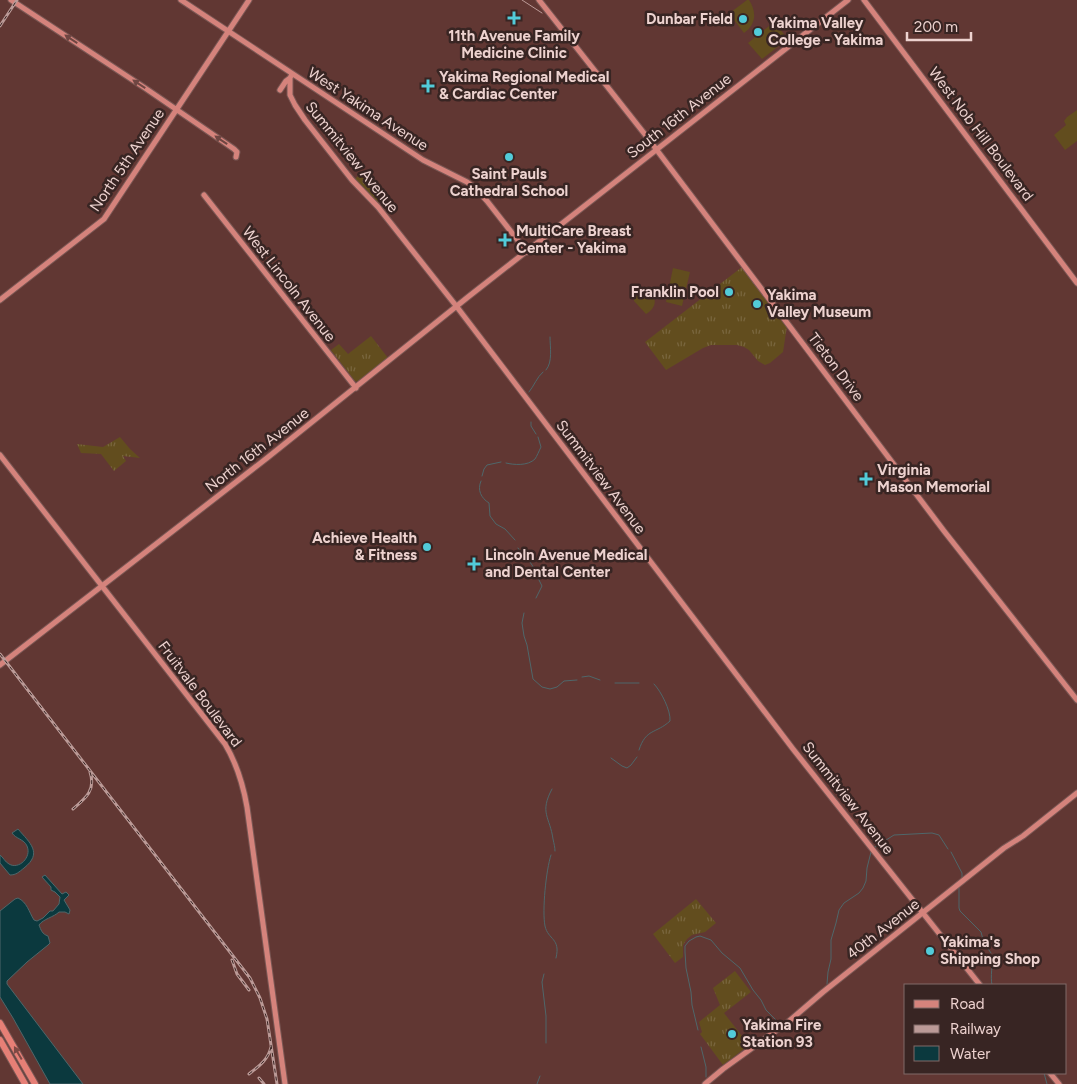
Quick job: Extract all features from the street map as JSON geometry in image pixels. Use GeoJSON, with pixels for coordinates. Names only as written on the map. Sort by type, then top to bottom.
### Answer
{"type":"FeatureCollection","features":[{"type":"Feature","properties":{"kind":"highway"},"geometry":{"type":"LineString","coordinates":[[0,1023],[34,1084]]}},
{"type":"Feature","properties":{"kind":"highway"},"geometry":{"type":"LineString","coordinates":[[0,1040],[25,1084]]}},
{"type":"Feature","properties":{"kind":"main road"},"geometry":{"type":"LineString","coordinates":[[11,0],[234,149],[237,152],[236,157]]}},
{"type":"Feature","properties":{"kind":"main road","name":"West Yakima Avenue"},"geometry":{"type":"LineString","coordinates":[[181,0],[291,76],[423,160],[467,182],[487,201],[527,252]]}},
{"type":"Feature","properties":{"kind":"main road","name":"North 5th Avenue"},"geometry":{"type":"LineString","coordinates":[[0,300],[104,219],[249,0]]}},
{"type":"Feature","properties":{"kind":"main road","name":"Tieton Drive"},"geometry":{"type":"LineString","coordinates":[[539,0],[656,150],[885,454],[1077,700]]}},
{"type":"Feature","properties":{"kind":"main road","name":"South 16th Avenue"},"geometry":{"type":"LineString","coordinates":[[527,252],[848,0]]}},
{"type":"Feature","properties":{"kind":"main road"},"geometry":{"type":"LineString","coordinates":[[858,0],[865,2]]}},
{"type":"Feature","properties":{"kind":"main road","name":"West Nob Hill Boulevard"},"geometry":{"type":"LineString","coordinates":[[865,2],[1077,283]]}},
{"type":"Feature","properties":{"kind":"main road"},"geometry":{"type":"LineString","coordinates":[[289,88],[280,90],[291,76]]}},
{"type":"Feature","properties":{"kind":"main road","name":"Summitview Avenue"},"geometry":{"type":"LineString","coordinates":[[291,76],[289,88],[293,102],[305,120],[352,180],[381,212],[456,308],[793,749],[979,984]]}},
{"type":"Feature","properties":{"kind":"main road","name":"West Lincoln Avenue"},"geometry":{"type":"LineString","coordinates":[[204,195],[356,388]]}},
{"type":"Feature","properties":{"kind":"main road","name":"North 16th Avenue"},"geometry":{"type":"LineString","coordinates":[[0,664],[267,458],[527,252]]}},
{"type":"Feature","properties":{"kind":"main road","name":"Fruitvale Boulevard"},"geometry":{"type":"LineString","coordinates":[[0,455],[224,743],[237,766],[244,787],[247,806],[285,1084]]}},
{"type":"Feature","properties":{"kind":"main road","name":"40th Avenue"},"geometry":{"type":"LineString","coordinates":[[705,1084],[788,1022],[1004,848],[1023,836],[1077,793]]}},
{"type":"Feature","properties":{"kind":"green space","name":"Dunbar Field"},"geometry":{"type":"Polygon","coordinates":[[[747,0],[752,5],[754,18],[751,26],[744,33],[731,16],[731,12],[747,0]]]}},
{"type":"Feature","properties":{"kind":"green space"},"geometry":{"type":"Polygon","coordinates":[[[774,22],[788,39],[762,59],[748,43],[774,22]]]}},
{"type":"Feature","properties":{"kind":"green space"},"geometry":{"type":"Polygon","coordinates":[[[1077,110],[1077,141],[1065,150],[1054,135],[1066,125],[1064,121],[1067,117],[1077,110]]]}},
{"type":"Feature","properties":{"kind":"green space"},"geometry":{"type":"Polygon","coordinates":[[[359,175],[385,193],[379,202],[377,203],[355,179],[359,175]]]}},
{"type":"Feature","properties":{"kind":"green space"},"geometry":{"type":"Polygon","coordinates":[[[742,267],[787,326],[783,352],[765,365],[758,361],[744,347],[737,345],[711,345],[666,370],[645,342],[742,267]]]}},
{"type":"Feature","properties":{"kind":"green space"},"geometry":{"type":"Polygon","coordinates":[[[673,268],[690,272],[682,306],[666,302],[673,268]]]}},
{"type":"Feature","properties":{"kind":"green space"},"geometry":{"type":"Polygon","coordinates":[[[647,288],[653,294],[655,301],[653,308],[646,314],[634,301],[634,298],[647,288]]]}},
{"type":"Feature","properties":{"kind":"green space"},"geometry":{"type":"Polygon","coordinates":[[[371,336],[388,358],[359,382],[355,381],[331,350],[339,344],[348,354],[371,336]]]}},
{"type":"Feature","properties":{"kind":"green space"},"geometry":{"type":"Polygon","coordinates":[[[120,437],[140,458],[123,456],[126,461],[114,471],[101,454],[81,453],[77,444],[103,447],[120,437]]]}},
{"type":"Feature","properties":{"kind":"green space"},"geometry":{"type":"Polygon","coordinates":[[[696,899],[716,923],[705,932],[692,935],[687,939],[683,945],[683,957],[675,963],[653,934],[696,899]]]}},
{"type":"Feature","properties":{"kind":"green space"},"geometry":{"type":"Polygon","coordinates":[[[735,971],[751,992],[724,1013],[749,1045],[723,1065],[700,1034],[702,1032],[699,1022],[720,1005],[713,988],[735,971]]]}},
{"type":"Feature","properties":{"kind":"water"},"geometry":{"type":"Polygon","coordinates":[[[18,829],[33,848],[34,853],[30,863],[16,874],[10,875],[0,863],[0,855],[8,863],[17,865],[24,861],[28,854],[26,844],[12,833],[18,829]]]}},
{"type":"Feature","properties":{"kind":"water"},"geometry":{"type":"Polygon","coordinates":[[[45,875],[62,894],[66,892],[69,895],[64,900],[70,910],[69,914],[59,912],[39,925],[43,933],[48,936],[50,943],[7,981],[7,984],[83,1084],[50,1084],[0,997],[0,911],[18,898],[26,905],[34,920],[37,921],[50,911],[53,911],[59,904],[60,897],[51,890],[51,887],[42,877],[45,875]]]}},
{"type":"Feature","properties":{"kind":"waterway"},"geometry":{"type":"LineString","coordinates":[[546,370],[550,359],[550,337]]}},
{"type":"Feature","properties":{"kind":"waterway"},"geometry":{"type":"LineString","coordinates":[[529,392],[543,372]]}},
{"type":"Feature","properties":{"kind":"waterway"},"geometry":{"type":"LineString","coordinates":[[531,422],[531,426],[536,434]]}},
{"type":"Feature","properties":{"kind":"waterway"},"geometry":{"type":"LineString","coordinates":[[506,463],[525,464],[535,459],[541,447],[538,437]]}},
{"type":"Feature","properties":{"kind":"waterway"},"geometry":{"type":"LineString","coordinates":[[482,476],[487,465],[501,462]]}},
{"type":"Feature","properties":{"kind":"waterway"},"geometry":{"type":"LineString","coordinates":[[481,481],[480,491],[484,499],[489,503],[490,516],[496,524],[505,529],[515,540]]}},
{"type":"Feature","properties":{"kind":"waterway"},"geometry":{"type":"LineString","coordinates":[[518,548],[524,553],[534,568]]}},
{"type":"Feature","properties":{"kind":"waterway"},"geometry":{"type":"LineString","coordinates":[[536,574],[542,586],[536,598]]}},
{"type":"Feature","properties":{"kind":"waterway"},"geometry":{"type":"LineString","coordinates":[[524,613],[522,623],[533,679],[542,687],[550,689],[557,687],[564,681],[577,680]]}},
{"type":"Feature","properties":{"kind":"waterway"},"geometry":{"type":"LineString","coordinates":[[582,677],[589,676],[600,680]]}},
{"type":"Feature","properties":{"kind":"waterway"},"geometry":{"type":"LineString","coordinates":[[615,683],[639,683]]}},
{"type":"Feature","properties":{"kind":"waterway"},"geometry":{"type":"LineString","coordinates":[[639,750],[648,735],[670,721],[665,701],[654,684]]}},
{"type":"Feature","properties":{"kind":"waterway"},"geometry":{"type":"LineString","coordinates":[[611,758],[627,768],[637,757]]}},
{"type":"Feature","properties":{"kind":"waterway"},"geometry":{"type":"LineString","coordinates":[[552,789],[546,804],[546,815],[552,832],[555,851]]}},
{"type":"Feature","properties":{"kind":"waterway"},"geometry":{"type":"LineString","coordinates":[[875,847],[894,835],[932,833],[939,835],[948,849]]}},
{"type":"Feature","properties":{"kind":"waterway"},"geometry":{"type":"LineString","coordinates":[[827,984],[831,959],[831,940],[839,910],[844,903],[863,888],[871,852]]}},
{"type":"Feature","properties":{"kind":"waterway"},"geometry":{"type":"LineString","coordinates":[[951,852],[962,873],[962,878]]}},
{"type":"Feature","properties":{"kind":"waterway"},"geometry":{"type":"LineString","coordinates":[[551,855],[545,890],[544,919],[547,931],[556,943],[556,958]]}},
{"type":"Feature","properties":{"kind":"waterway"},"geometry":{"type":"LineString","coordinates":[[959,888],[960,911],[981,932],[984,943],[991,953]]}},
{"type":"Feature","properties":{"kind":"waterway"},"geometry":{"type":"LineString","coordinates":[[698,1030],[686,968],[685,946],[689,941],[700,936],[711,940],[722,953],[740,968],[766,1010],[779,1023]]}},
{"type":"Feature","properties":{"kind":"waterway"},"geometry":{"type":"LineString","coordinates":[[992,956],[992,984]]}},
{"type":"Feature","properties":{"kind":"waterway"},"geometry":{"type":"LineString","coordinates":[[544,974],[542,982],[546,1016],[546,1043]]}},
{"type":"Feature","properties":{"kind":"waterway"},"geometry":{"type":"LineString","coordinates":[[701,1047],[706,1067],[706,1077]]}},
{"type":"Feature","properties":{"kind":"waterway"},"geometry":{"type":"LineString","coordinates":[[1044,1074],[1047,1084]]}},
{"type":"Feature","properties":{"kind":"waterway"},"geometry":{"type":"LineString","coordinates":[[537,1084],[540,1076]]}},
{"type":"Feature","properties":{"kind":"tram line"},"geometry":{"type":"LineString","coordinates":[[522,0],[542,13]]}},
{"type":"Feature","properties":{"kind":"railway"},"geometry":{"type":"LineString","coordinates":[[0,26],[17,0]]}},
{"type":"Feature","properties":{"kind":"railway"},"geometry":{"type":"LineString","coordinates":[[0,654],[250,978],[260,998],[267,1019],[277,1084]]}},
{"type":"Feature","properties":{"kind":"railway"},"geometry":{"type":"LineString","coordinates":[[73,809],[86,797],[91,789],[92,778],[90,772]]}},
{"type":"Feature","properties":{"kind":"railway"},"geometry":{"type":"LineString","coordinates":[[232,960],[237,974],[249,990]]}},
{"type":"Feature","properties":{"kind":"railway"},"geometry":{"type":"LineString","coordinates":[[249,1074],[265,1059],[271,1047]]}},
{"type":"Feature","properties":{"kind":"railway"},"geometry":{"type":"LineString","coordinates":[[259,1078],[264,1084]]}},
{"type":"Feature","properties":{"kind":"place","name":"11th Avenue Family Medicine Clinic"},"geometry":{"type":"Point","coordinates":[514,18]}},
{"type":"Feature","properties":{"kind":"place","name":"Dunbar Field"},"geometry":{"type":"Point","coordinates":[743,19]}},
{"type":"Feature","properties":{"kind":"place","name":"Yakima Valley College - Yakima"},"geometry":{"type":"Point","coordinates":[758,32]}},
{"type":"Feature","properties":{"kind":"place","name":"Yakima Regional Medical & Cardiac Center"},"geometry":{"type":"Point","coordinates":[428,86]}},
{"type":"Feature","properties":{"kind":"place","name":"Saint Pauls Cathedral School"},"geometry":{"type":"Point","coordinates":[509,157]}},
{"type":"Feature","properties":{"kind":"place","name":"MultiCare Breast Center - Yakima"},"geometry":{"type":"Point","coordinates":[505,240]}},
{"type":"Feature","properties":{"kind":"place","name":"Franklin Pool"},"geometry":{"type":"Point","coordinates":[729,292]}},
{"type":"Feature","properties":{"kind":"place","name":"Yakima Valley Museum"},"geometry":{"type":"Point","coordinates":[757,304]}},
{"type":"Feature","properties":{"kind":"place","name":"Virginia Mason Memorial"},"geometry":{"type":"Point","coordinates":[866,479]}},
{"type":"Feature","properties":{"kind":"place","name":"Achieve Health & Fitness"},"geometry":{"type":"Point","coordinates":[427,547]}},
{"type":"Feature","properties":{"kind":"place","name":"Lincoln Avenue Medical and Dental Center"},"geometry":{"type":"Point","coordinates":[474,564]}},
{"type":"Feature","properties":{"kind":"place","name":"Yakima's Shipping Shop"},"geometry":{"type":"Point","coordinates":[930,951]}},
{"type":"Feature","properties":{"kind":"place","name":"Yakima Fire Station 93"},"geometry":{"type":"Point","coordinates":[732,1034]}}]}
